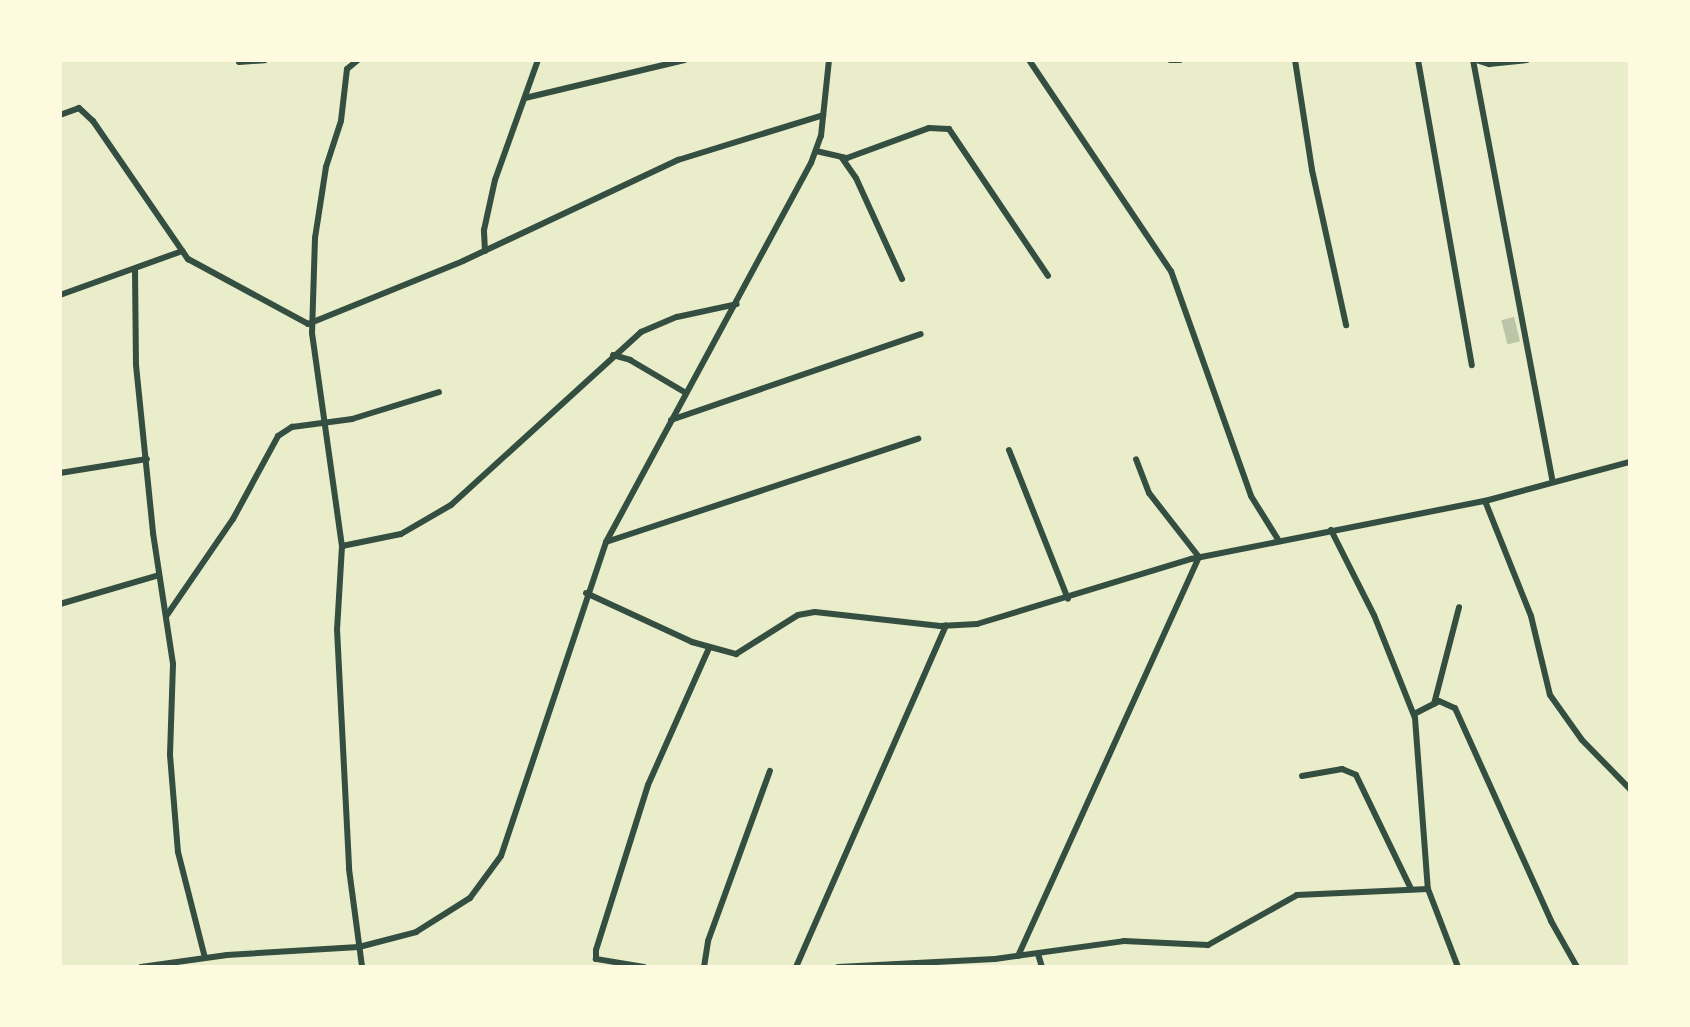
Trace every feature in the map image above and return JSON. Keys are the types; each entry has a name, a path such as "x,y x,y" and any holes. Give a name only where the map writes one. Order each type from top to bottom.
{"street":[{"path":"239,62 265,60"},
{"path":"358,60 347,69 341,121 326,167 315,238 312,323 342,546 337,629 349,869 362,967"},
{"path":"485,251 484,230 495,180 538,60"},
{"path":"525,98 685,60"},
{"path":"141,967 205,958 359,947 416,932 470,898 501,856 586,593 606,542 737,304 816,151 829,60"},
{"path":"1029,60 1171,271 1251,496 1279,541"},
{"path":"1170,60 1180,60"},
{"path":"1295,60 1314,182 1346,325"},
{"path":"1418,60 1472,365"},
{"path":"1527,60 1489,64 1474,60 1552,480"},
{"path":"60,115 79,108 93,121 182,251 209,274 312,323"},
{"path":"312,323 323,314 485,251 678,160 823,115"},
{"path":"816,151 842,158 929,128 949,129 1048,276"},
{"path":"842,158 856,178 902,279"},
{"path":"60,295 182,251"},
{"path":"135,270 136,365 174,687 170,755 178,852 205,958"},
{"path":"342,546 401,534 451,505 613,355 660,323 737,304"},
{"path":"671,420 921,334"},
{"path":"613,355 630,360 686,393"},
{"path":"167,615 233,519 278,436 292,427 327,423 439,392"},
{"path":"606,542 918,439"},
{"path":"1009,450 1068,599"},
{"path":"60,473 147,459"},
{"path":"1136,459 1149,493 1199,557"},
{"path":"586,593 709,648 736,654 798,615 815,612 946,626 1009,618 1199,557 1485,501 1552,480 1630,462"},
{"path":"1485,501 1531,616 1550,695 1582,740 1630,789"},
{"path":"1331,530 1374,615 1414,714 1428,889 1458,967"},
{"path":"1018,956 1199,557"},
{"path":"60,604 159,575"},
{"path":"1434,704 1459,607"},
{"path":"796,967 946,626"},
{"path":"644,967 596,959 596,950 648,785 709,648"},
{"path":"1414,714 1434,704 1449,701 1455,708 1551,921 1577,967"},
{"path":"1302,776 1342,769 1356,775 1411,889"},
{"path":"704,967 708,941 770,771"},
{"path":"838,967 1018,956 1124,941 1208,945 1297,895 1428,889"},
{"path":"1038,954 1042,967"}],"building":[{"path":"1514,317 1520,341 1507,344 1501,320"}]}
